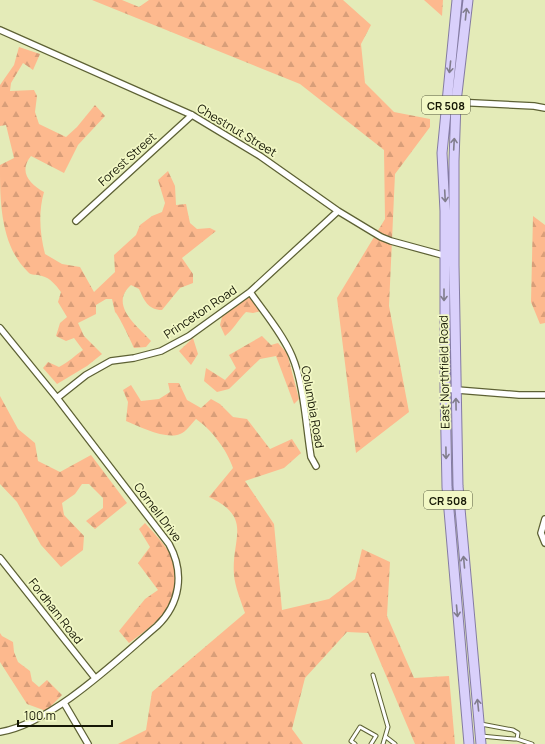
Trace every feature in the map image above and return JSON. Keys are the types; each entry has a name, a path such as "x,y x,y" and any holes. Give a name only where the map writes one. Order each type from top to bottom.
{"main road":[{"name":"East Northfield Road","path":"457,0 442,153 445,211 445,389 447,487 469,744"},
{"name":"East Northfield Road","path":"468,0 456,102 454,161 456,389 458,486 480,740"},
{"path":"453,42 464,42"},
{"path":"447,487 458,486"},
{"path":"454,582 466,580"},
{"path":"464,678 475,677"}],"street":[{"name":"Chestnut Street","path":"0,30 192,115 260,156 338,211 390,241 445,256 455,257"},
{"path":"446,102 534,106 545,108"},
{"name":"Forest Street","path":"76,220 192,115"},
{"name":"Princeton Road","path":"56,398 86,375 111,361 161,352 189,336 250,292 338,211"},
{"name":"Columbia Road","path":"250,292 286,343 293,358 298,376 311,457 316,466"},
{"name":"Cornell Drive","path":"0,328 169,544 178,570 179,583 176,596 164,620 95,678 64,703 21,726 0,732"},
{"path":"445,389 519,395 545,395"},
{"path":"545,519 541,533 545,543"},
{"name":"Fordham Road","path":"0,558 95,678"},
{"path":"64,703 88,744"}],"lane":[{"path":"355,744 351,742 360,727 384,742 386,737 388,727 385,711 373,675"},
{"path":"479,724 514,730 518,733 517,739"},
{"path":"371,744 376,736"},
{"path":"386,737 395,744"},
{"path":"480,740 498,737 517,739 532,744"}],"green space":[{"path":"92,0 122,0 139,7 149,0 343,0 371,25 361,44 365,83 394,112 430,119 430,127 395,174 389,306 409,412 356,453 337,298 385,219 384,150 300,84"},
{"path":"424,0 443,0 442,16"},
{"path":"19,47 40,54 33,70 23,63 11,83 10,91 34,90 37,96 35,112 39,124 66,137 77,127 95,105 105,116 78,145 64,173 31,156 27,162 27,177 34,185 44,192 40,223 45,254 62,264 80,267 94,292 115,272 114,255 136,235 140,225 152,216 162,212 165,203 158,180 168,171 175,186 176,205 186,204 190,223 197,229 210,228 216,231 182,258 193,274 193,283 180,288 162,310 157,310 147,304 139,289 131,285 125,292 123,300 127,314 132,322 151,341 146,347 134,348 122,322 115,312 112,299 106,299 96,305 96,314 78,323 84,336 102,354 87,366 57,384 43,368 48,362 59,367 83,350 74,338 66,341 56,336 60,323 67,317 58,302 61,292 48,278 29,273 19,261 7,236 1,207 0,165 14,158 6,125 0,126 0,85 14,65"},
{"path":"533,216 545,225 545,323 540,324 531,302"},
{"path":"249,297 261,311 253,313 246,312 225,336 220,325 222,317"},
{"path":"262,336 271,345 278,343 287,353 299,399 294,404 276,356 260,359 229,389 217,392 204,381 206,368 225,380 236,368 229,355"},
{"path":"193,338 198,354 191,365 179,351"},
{"path":"168,383 179,383 187,400 201,408 211,399 220,404 233,417 247,419 270,449 292,439 301,453 284,468 245,481 274,524 282,610 329,599 355,579 362,549 390,562 387,616 414,678 449,676 455,744 415,744 368,633 347,632 305,678 292,729 303,744 118,744 146,730 152,692 245,613 234,575 237,540 236,521 223,505 209,497 233,468 223,447 208,429 196,419 180,434 174,435 153,432 126,421 128,402 123,390 131,385 141,401 159,399 170,392"},
{"path":"0,396 18,429 35,443 38,461 60,472 91,455 127,503 95,529 86,521 103,508 103,498 89,484 82,484 75,494 62,503 64,515 84,536 83,550 61,567 41,545 17,502 0,484"},
{"path":"145,523 162,542 171,555 175,572 175,587 168,607 162,615 147,630 129,643 119,631 145,599 158,590 138,563 150,547 139,529"},
{"path":"0,633 2,636 13,642 14,652 18,662 30,671 32,681 39,687 47,680 62,695 46,711 27,704 0,662"}]}
